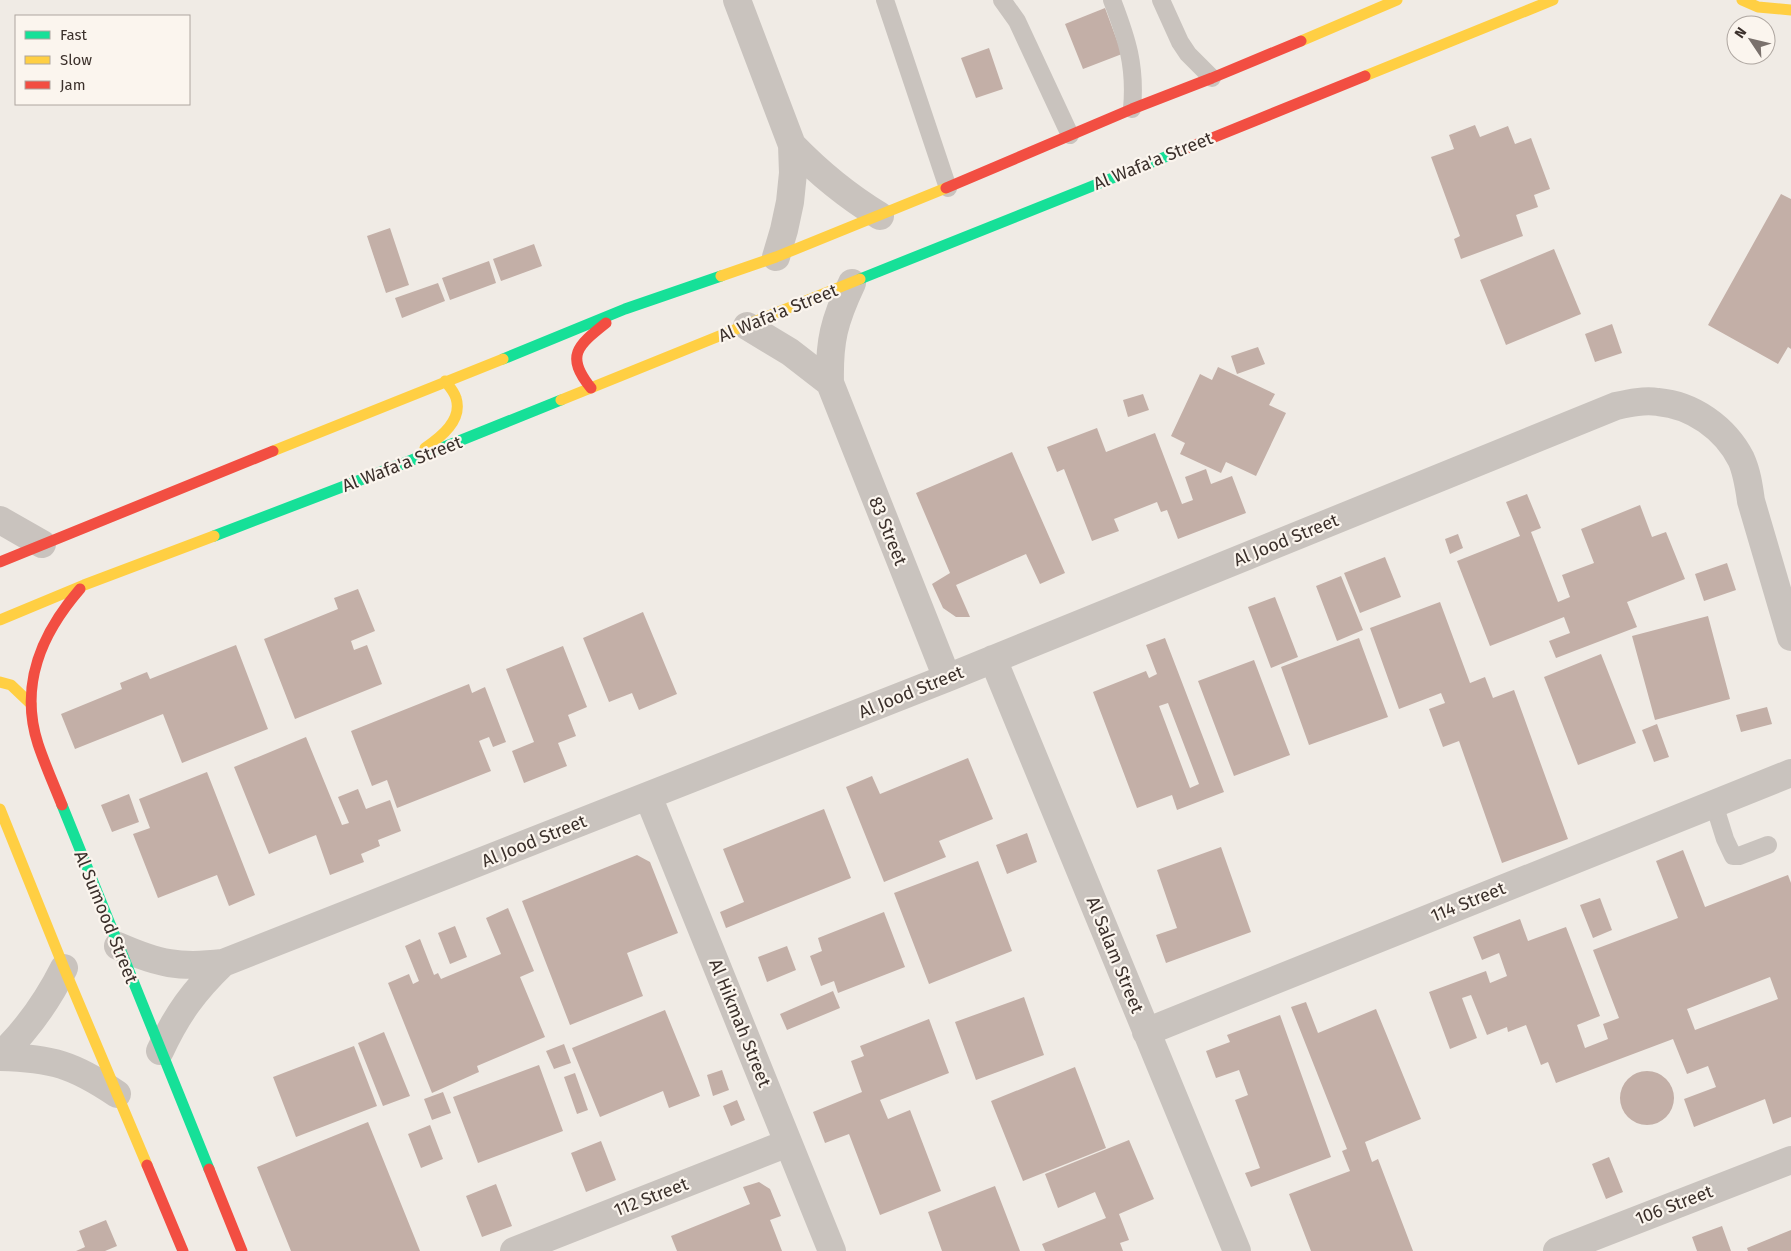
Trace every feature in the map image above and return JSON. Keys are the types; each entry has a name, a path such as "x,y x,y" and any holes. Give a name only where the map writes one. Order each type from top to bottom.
{"street":[{"path":"737,0 792,145 793,173 790,202 776,257"},
{"path":"0,562 625,309 776,257 880,216 1132,108 1212,78 1397,0"},
{"name":"Al Wafa'a Street","path":"0,620 402,464 1553,0"},
{"path":"1742,0 1758,7 1791,10"},
{"path":"792,145 833,184 880,216"},
{"name":"83 Street","path":"852,283 841,307 833,332 830,357 830,383 947,678"},
{"path":"591,388 581,378 576,365 576,352 581,344 625,309"},
{"path":"747,326 790,352 830,383"},
{"path":"402,464 443,434 456,417 458,407 456,397 445,381"},
{"name":"Al Jood Street","path":"118,946 142,957 169,964 196,966 223,963 947,678 1596,415 1618,412 1660,417 1680,425 1710,444 1730,464 1742,481 1751,501 1791,637"},
{"path":"0,520 42,544"},
{"name":"Al Sumood Street","path":"84,586 65,605 50,627 40,652 33,678 30,704 32,723 38,744 118,946 242,1251"},
{"name":"Al Salam Street","path":"994,659 1237,1251"},
{"path":"0,682 11,685 30,704"},
{"name":"114 Street","path":"1146,1032 1791,773"},
{"name":"Al Hikmah Street","path":"648,796 832,1251"},
{"path":"0,808 64,968 183,1251"},
{"name":"Al Jood Street","path":"160,1051 171,1026 186,1003 223,963"},
{"path":"0,1056 20,1038 37,1016 64,968"},
{"path":"0,1056 31,1058 62,1064 91,1076 118,1094"},
{"name":"112 Street","path":"514,1251 788,1143"},
{"name":"106 Street","path":"1558,1251 1791,1160"}],"lane":[{"path":"885,0 948,188"},
{"path":"1112,0 1132,61 1132,108"},
{"path":"1161,0 1184,48 1212,78"},
{"path":"1007,2 1070,135"},
{"path":"1714,804 1725,839 1733,856 1768,845"}],"building":[{"path":"1105,8 1122,54 1083,69 1065,24"},
{"path":"989,48 1003,89 976,98 961,58"},
{"path":"1475,125 1480,137 1508,126 1515,144 1531,138 1550,189 1534,195 1538,207 1516,215 1523,236 1461,259 1454,239 1460,236 1431,157 1454,149 1449,135"},
{"path":"1781,194 1791,199 1791,349 1788,347 1778,364 1708,325"},
{"path":"390,228 409,285 386,293 367,236"},
{"path":"534,244 542,266 501,281 493,259"},
{"path":"1554,249 1581,314 1506,345 1480,280"},
{"path":"489,261 496,283 450,300 442,278"},
{"path":"438,283 445,301 402,318 395,298"},
{"path":"1612,324 1622,353 1595,362 1585,334"},
{"path":"1258,347 1265,364 1237,374 1231,356"},
{"path":"1218,367 1275,394 1269,405 1286,413 1256,476 1226,462 1221,473 1180,454 1185,443 1171,436 1200,374 1212,380"},
{"path":"1143,394 1149,410 1128,417 1123,400"},
{"path":"1097,428 1106,452 1155,433 1182,504 1193,500 1185,477 1206,469 1211,484 1232,476 1246,513 1178,539 1167,510 1161,512 1157,502 1114,519 1119,531 1092,541 1064,469 1057,472 1047,447"},
{"path":"1012,452 1065,573 1040,584 1026,554 956,585 970,617 956,617 943,608 932,584 950,573 916,493"},
{"path":"1527,494 1541,528 1531,532 1558,602 1570,597 1562,575 1594,563 1581,529 1640,505 1652,537 1666,532 1685,579 1627,602 1637,627 1556,658 1549,641 1570,633 1564,617 1490,646 1457,561 1520,536 1506,502"},
{"path":"1458,534 1463,548 1450,554 1445,539"},
{"path":"1385,557 1401,597 1360,613 1344,573"},
{"path":"1727,563 1736,590 1704,601 1695,574"},
{"path":"1341,576 1363,630 1337,641 1316,586"},
{"path":"358,589 375,631 351,641 354,650 367,645 382,684 295,719 264,639 338,609 334,598"},
{"path":"1275,597 1298,657 1271,668 1248,607"},
{"path":"1440,602 1470,683 1485,677 1493,698 1514,690 1568,839 1502,863 1459,741 1443,747 1429,709 1445,703 1441,693 1399,709 1370,628"},
{"path":"643,612 677,694 639,710 632,693 609,702 583,638"},
{"path":"1708,616 1730,699 1655,720 1632,636"},
{"path":"1165,638 1224,792 1177,810 1172,795 1137,808 1093,692 1146,671 1149,678 1157,674 1146,645","holes":["1168,703 1199,784 1190,788 1159,706"]},
{"path":"1359,638 1388,717 1309,745 1281,667"},
{"path":"236,645 268,729 182,763 163,714 75,749 61,714 122,689 120,683 147,672 150,679"},
{"path":"563,646 587,707 568,715 576,736 558,743 567,766 524,783 512,751 534,742 506,669"},
{"path":"1601,654 1636,743 1578,765 1544,677"},
{"path":"1254,660 1290,755 1234,776 1198,681"},
{"path":"469,684 472,693 485,687 506,742 493,747 489,737 479,741 491,771 397,808 387,780 372,786 351,731"},
{"path":"1767,707 1772,724 1741,732 1736,715"},
{"path":"1657,724 1669,757 1654,762 1642,730"},
{"path":"306,737 342,825 349,823 338,797 358,789 366,809 390,800 401,831 378,840 380,846 361,854 364,862 330,875 316,835 269,854 234,767"},
{"path":"968,758 993,819 939,841 946,857 884,882 846,787 872,776 880,794"},
{"path":"207,772 255,895 229,906 217,875 158,898 133,834 150,828 139,799"},
{"path":"129,794 139,822 112,832 101,805"},
{"path":"824,809 851,878 726,928 720,912 744,902 723,849"},
{"path":"1027,833 1037,862 1007,874 996,845"},
{"path":"1221,847 1251,932 1166,963 1156,935 1177,928 1157,870"},
{"path":"1683,850 1705,907 1788,875 1791,883 1791,1117 1773,1124 1765,1099 1694,1127 1684,1099 1716,1087 1708,1066 1687,1074 1673,1039 1556,1083 1548,1062 1541,1065 1526,1025 1508,1032 1507,1027 1487,1035 1471,995 1462,998 1477,1038 1450,1049 1429,992 1486,971 1490,983 1507,976 1499,953 1482,960 1473,937 1520,919 1528,941 1566,927 1600,1016 1577,1025 1585,1048 1608,1039 1603,1024 1619,1018 1593,950 1678,918 1656,861","holes":["1770,977 1778,999 1695,1030 1687,1009"]},
{"path":"637,855 650,862 678,933 627,953 643,996 570,1025 522,901"},
{"path":"978,861 1012,951 929,984 894,893"},
{"path":"1600,898 1612,930 1593,938 1580,905"},
{"path":"508,908 534,971 520,977 545,1037 477,1066 479,1072 432,1093 388,983 409,974 413,984 419,981 405,946 420,939 434,975 438,973 441,979 501,954 486,918"},
{"path":"884,912 905,967 838,993 834,981 821,986 810,956 822,951 818,938"},
{"path":"455,926 467,957 450,964 438,933"},
{"path":"787,946 796,970 767,982 758,957"},
{"path":"833,991 840,1008 787,1030 780,1014"},
{"path":"1024,997 1044,1055 976,1080 955,1022"},
{"path":"1306,1002 1318,1033 1376,1009 1421,1119 1365,1142 1372,1162 1378,1159 1413,1251 1311,1251 1289,1194 1350,1171 1342,1151 1347,1149 1291,1007"},
{"path":"665,1010 700,1096 669,1108 663,1091 600,1117 572,1048"},
{"path":"1280,1015 1331,1157 1251,1187 1245,1173 1260,1168 1235,1100 1248,1095 1239,1070 1216,1078 1206,1051 1230,1042 1227,1035"},
{"path":"929,1019 949,1073 880,1100 888,1119 910,1110 941,1191 880,1215 849,1134 825,1143 813,1112 862,1092 851,1061 864,1056 860,1046"},
{"path":"384,1032 410,1096 383,1106 358,1043"},
{"path":"564,1044 571,1063 554,1069 546,1051"},
{"path":"354,1046 377,1106 296,1137 273,1077"},
{"path":"539,1065 563,1131 478,1163 453,1097"},
{"path":"1075,1067 1106,1148 1023,1181 991,1101"},
{"path":"722,1070 729,1090 713,1096 707,1075"},
{"path":"1642,1071 1652,1071 1662,1075 1670,1083 1674,1098 1670,1113 1662,1121 1652,1125 1642,1125 1632,1121 1624,1113 1620,1103 1620,1093 1624,1083 1632,1075"},
{"path":"575,1073 588,1110 577,1114 564,1077"},
{"path":"443,1092 451,1113 432,1120 424,1099"},
{"path":"737,1100 745,1120 731,1126 723,1106"},
{"path":"368,1122 420,1251 291,1251 257,1167"},
{"path":"430,1125 443,1159 421,1168 408,1134"},
{"path":"1129,1140 1154,1199 1119,1214 1129,1240 1120,1243 1123,1251 1045,1251 1042,1244 1106,1218 1095,1192 1058,1208 1045,1174"},
{"path":"601,1141 616,1180 586,1192 571,1153"},
{"path":"1609,1157 1623,1192 1606,1199 1592,1164"},
{"path":"759,1182 770,1189 781,1216 770,1220 782,1251 677,1251 671,1236 750,1204 743,1187"},
{"path":"496,1184 512,1226 482,1237 466,1196"},
{"path":"995,1186 1020,1251 942,1251 928,1212"},
{"path":"106,1220 117,1246 105,1251 76,1251 85,1247 79,1231"},
{"path":"1722,1226 1731,1251 1697,1251 1692,1237"},
{"path":"1791,1230 1791,1251 1748,1251 1747,1248"}],"traffic: fast":[{"path":"860,279 1185,149"},
{"path":"503,359 625,309 721,276"},
{"path":"214,536 402,464 561,400"},
{"path":"62,805 209,1169"}],"traffic: slow":[{"path":"1301,41 1397,0"},
{"path":"1365,76 1553,0"},
{"path":"1742,0 1758,7 1791,10"},
{"path":"721,276 776,257 946,188"},
{"path":"561,400 860,279"},
{"path":"273,451 503,359"},
{"path":"425,448 444,433 456,414 455,395 445,381"},
{"path":"0,620 84,585 214,536"},
{"path":"0,682 11,685 31,704"},
{"path":"0,809 64,968 147,1165"}],"traffic: jam":[{"path":"946,188 1132,109 1301,41"},
{"path":"1185,149 1365,76"},
{"path":"591,388 578,368 578,352 588,338 606,323"},
{"path":"0,562 273,451"},
{"path":"62,805 38,744 31,701 37,661 45,642 54,624 80,589"},
{"path":"147,1165 183,1251"},
{"path":"209,1169 242,1251"}]}
